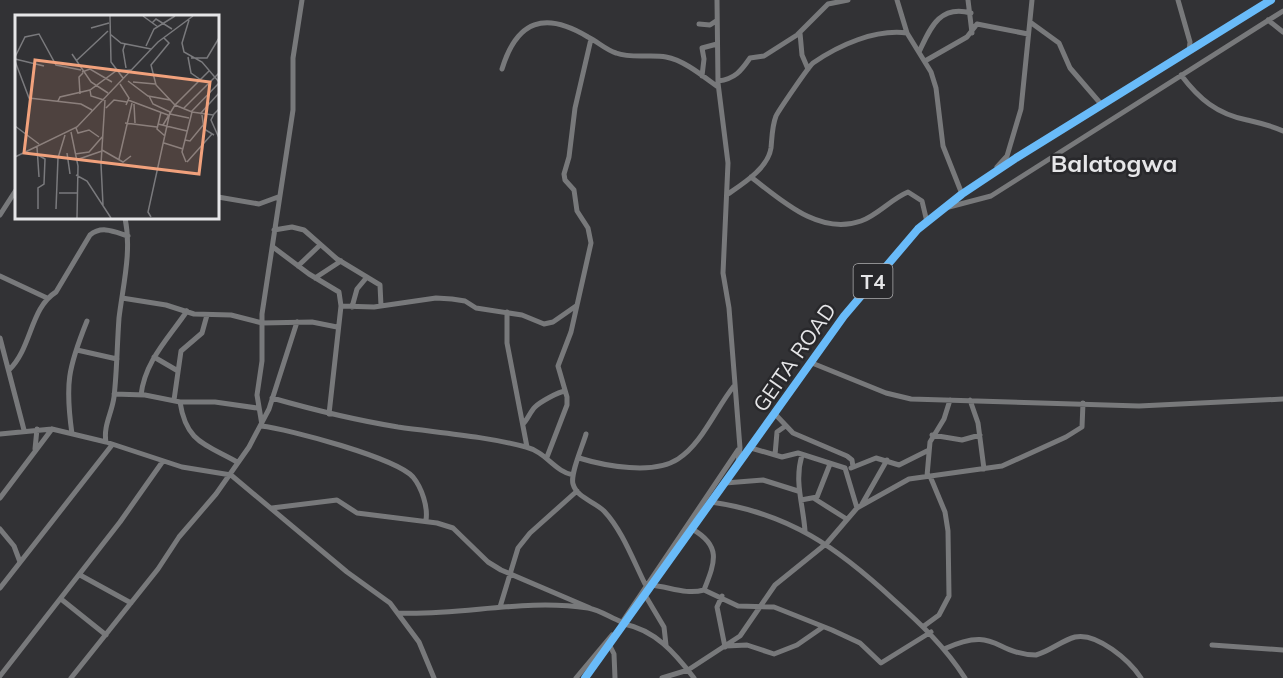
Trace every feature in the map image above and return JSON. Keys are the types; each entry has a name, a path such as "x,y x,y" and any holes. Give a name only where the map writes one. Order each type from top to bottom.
{"highway":[{"name":"GEITA ROAD","path":"585,678 645,595 648,585 738,466 844,316 903,245 942,208 993,173 1271,0"}],"street":[{"path":"261,425 257,408 262,361 262,323 278,197 293,110 294,58 302,0"},
{"path":"717,0 718,84 727,145 728,194 723,273 729,308 740,448 738,466"},
{"path":"718,84 744,70 750,58 764,56 800,33 828,4 848,0"},
{"path":"897,0 907,33 926,61 936,88 943,146 962,194"},
{"path":"968,0 972,33"},
{"path":"993,173 1007,156 1021,109 1032,0"},
{"path":"1178,0 1190,42 1189,52"},
{"path":"942,208 991,196 1283,11"},
{"path":"919,52 937,19 961,12 971,13"},
{"path":"1268,20 1283,32"},
{"path":"699,24 710,25 716,21"},
{"path":"502,69 508,50 521,34 541,22 556,22 614,52 623,55 669,58 718,84"},
{"path":"1030,22 1059,43 1070,68 1083,81 1101,104 1100,106"},
{"path":"926,61 972,33 977,24 1028,34"},
{"path":"800,33 802,55 808,69"},
{"path":"728,194 750,177 769,155 776,116 813,63 876,34 907,33"},
{"path":"548,457 567,405 558,366 571,332 591,243 588,228 577,211 574,190 565,180 564,174 569,157 575,108 591,39"},
{"path":"702,76 704,59 702,48 717,44"},
{"path":"1181,75 1211,107 1246,120 1268,124 1283,131"},
{"path":"750,177 786,204 807,216 833,225 863,220 908,192 922,201 927,222"},
{"path":"0,215 15,192"},
{"path":"219,197 259,204 278,197"},
{"path":"106,442 105,428 114,394 128,236 125,219"},
{"path":"274,230 299,228 341,261 380,285 381,306"},
{"path":"9,370 22,355 47,297 56,292 64,276 96,230 105,229 128,236"},
{"path":"298,266 320,245"},
{"path":"273,247 315,278 339,292 341,306 329,414"},
{"path":"315,278 341,261"},
{"path":"0,276 47,297"},
{"path":"352,307 357,290 367,277"},
{"path":"122,298 207,315 231,315 262,323 297,322 337,327"},
{"path":"341,306 381,306 436,298 465,301 476,308 507,312 548,324 576,306"},
{"path":"141,395 145,372 187,311"},
{"path":"507,312 507,344 527,447"},
{"path":"207,315 202,333 181,351 177,401 192,436 237,462"},
{"path":"72,434 67,388 87,321"},
{"path":"71,678 131,603 179,537 231,475 261,425 297,322"},
{"path":"0,338 24,430"},
{"path":"77,350 117,359"},
{"path":"154,357 178,371"},
{"path":"812,363 899,397 1139,406 1283,399"},
{"path":"579,458 617,468 658,466 677,460 693,443 734,386"},
{"path":"523,424 536,406 557,392 565,392"},
{"path":"114,394 257,408"},
{"path":"272,398 329,414 399,427 467,435 527,447 548,457 564,472 573,475"},
{"path":"924,626 939,615 949,596 948,531 945,512 929,476 929,450 932,435 944,419 950,399"},
{"path":"970,400 976,413 984,469"},
{"path":"662,678 688,670 726,646 747,629 775,585 826,543 845,518 859,507 904,482 929,476 1002,466 1080,430 1084,417 1083,403"},
{"path":"775,414 793,433 842,453 852,460 853,467"},
{"path":"261,425 285,430 394,464 414,478 426,506 426,520"},
{"path":"775,455 777,432 784,426"},
{"path":"35,451 37,429"},
{"path":"0,498 52,429"},
{"path":"0,434 52,429 106,442 206,473 231,475 285,521 382,596 398,613 419,642 434,678"},
{"path":"586,434 573,475 573,484 583,498 602,509 610,519 648,585"},
{"path":"932,435 962,440 980,435"},
{"path":"0,588 112,445"},
{"path":"576,678 623,623 740,448"},
{"path":"751,448 775,455 802,455 845,469 872,458 887,460 895,466 929,450"},
{"path":"802,455 797,476 805,531"},
{"path":"859,507 887,460"},
{"path":"0,676 80,575 163,461"},
{"path":"815,499 830,464"},
{"path":"845,469 859,507"},
{"path":"725,483 763,480 798,491"},
{"path":"500,607 512,575 518,548 530,533 577,490"},
{"path":"801,500 815,499 845,518"},
{"path":"272,508 337,500 357,513 385,518 426,520 453,528 488,562 512,575 623,623 638,627 666,645 694,678"},
{"path":"711,502 748,509 805,531 826,543 862,570 931,632 965,678"},
{"path":"0,529 14,546 20,562"},
{"path":"692,529 706,538 714,553 714,563 704,590"},
{"path":"80,575 131,603"},
{"path":"648,585 668,586 686,593 704,590 722,596 738,606 762,605 823,627 860,644 881,663 931,632"},
{"path":"645,595 664,627 666,645"},
{"path":"722,596 717,607 726,646"},
{"path":"61,599 106,634"},
{"path":"398,613 436,615 500,607 590,608"},
{"path":"726,646 747,645 774,654 797,645 823,627"},
{"path":"945,649 965,641 982,639 1036,655 1071,638 1088,637 1127,660 1141,678"},
{"path":"609,644 614,654 615,678"},
{"path":"1212,645 1283,650"}],"district":[{"name":"Balatogwa","path":"1114,163"}]}
